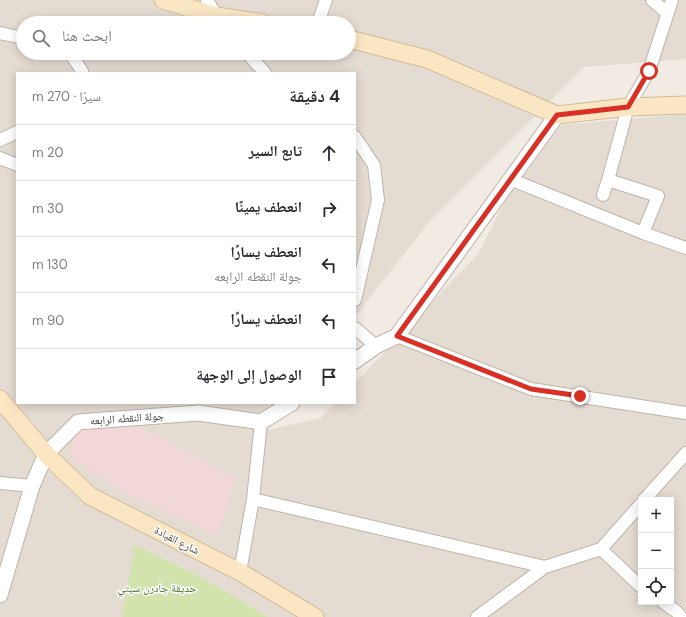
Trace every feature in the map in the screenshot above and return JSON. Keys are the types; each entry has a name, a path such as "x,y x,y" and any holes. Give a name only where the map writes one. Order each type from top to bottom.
{"main road":[{"path":"163,0 208,16"},
{"path":"356,41 427,59 557,115 628,107 686,105"},
{"name":"شارع القيادة","path":"0,399 46,454 90,496 240,572 315,617"}],"street":[{"path":"207,0 217,16"},
{"path":"320,16 326,0"},
{"path":"652,0 667,12"},
{"path":"603,195 628,107 649,71 672,0"},
{"path":"0,33 16,36"},
{"path":"75,60 83,72"},
{"path":"253,60 264,72"},
{"path":"356,360 376,346 397,336 557,115"},
{"path":"0,140 16,132"},
{"path":"356,138 374,165 378,200 356,296"},
{"path":"0,158 16,165"},
{"path":"510,179 643,234 686,248"},
{"path":"608,180 658,196 643,234"},
{"path":"356,329 376,346"},
{"path":"397,336 531,389 686,412"},
{"path":"240,572 253,499 261,422 290,404"},
{"name":"جولة النقطه الرابعه","path":"0,595 32,486 46,454 78,422 198,413 261,422"},
{"path":"647,497 686,453"},
{"path":"0,483 32,486"},
{"path":"253,499 545,567"},
{"path":"477,617 545,567 601,549 638,507"},
{"path":"601,549 638,584"},
{"path":"666,605 677,612 681,617"}],"shaded area":[{"path":"0,0 686,0 686,59 584,67 429,222 356,316 356,72 16,72 16,404 287,404 268,430 321,418 334,404 356,404 356,382 478,254 505,201 561,125 686,114 686,617 0,617"},
{"path":"110,412 236,478 218,535 126,494 68,455 76,432"}],"green space":[{"name":"حديقة جادرن سيتي","path":"135,545 201,577 268,617 122,617"}],"route":[{"path":"580,396 531,389 397,336 557,115 628,107 649,71"}]}
